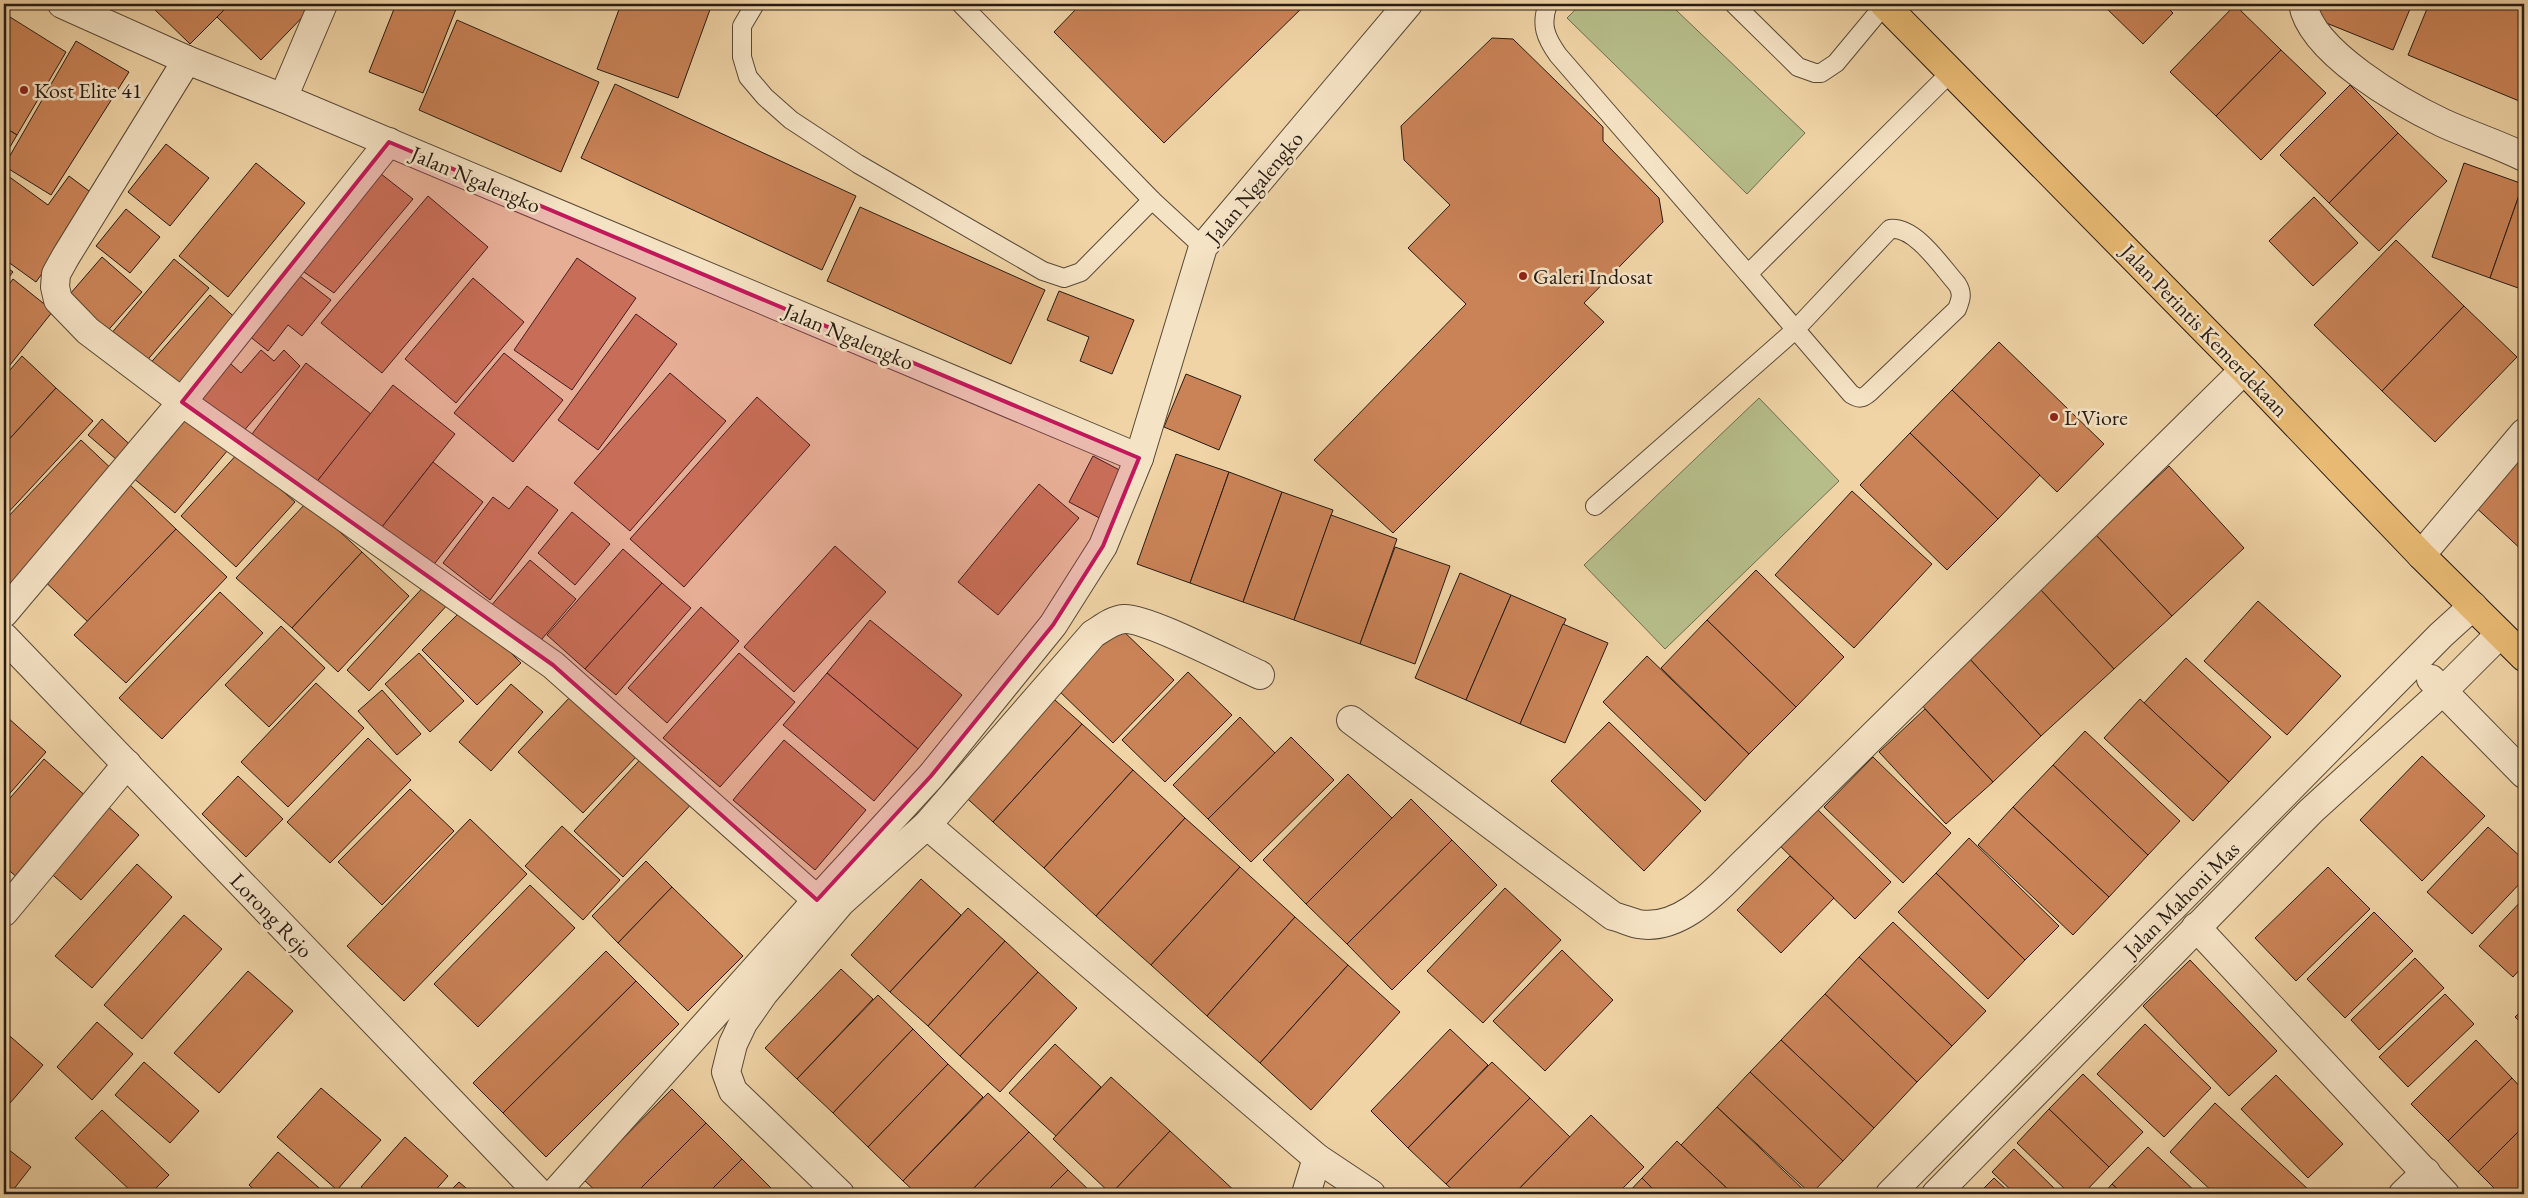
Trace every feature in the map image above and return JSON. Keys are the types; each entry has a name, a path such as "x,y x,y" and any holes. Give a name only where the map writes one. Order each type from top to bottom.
{"main road":[{"name":"Jalan Perintis Kemerdekaan","path":"1885,4 1952,70 2244,370 2421,555 2524,657"}],"street":[{"name":"Jalan Ngalengko","path":"62,4 187,60 389,142 1139,458 1203,247 1408,4"},
{"path":"283,98 323,4"},
{"path":"2304,4 2305,13 2309,20 2340,60 2398,98 2442,122 2524,157"},
{"path":"187,60 56,274 55,287 58,300 88,331 182,402 553,665 817,900"},
{"path":"4,613 182,402 389,142"},
{"path":"1351,720 1612,916 1640,924 1665,922 1695,908 1750,858 2244,370"},
{"path":"2421,555 2524,433"},
{"path":"554,1194 817,900 931,776 1053,625 1103,546 1139,458"},
{"name":"Jalan Mahoni Mas","path":"1890,1194 2441,634 2473,606"},
{"path":"840,1194 744,1102 729,1084 726,1072 733,1044 743,1022 764,993 841,902 927,825 1093,634 1110,623 1126,619 1148,624 1260,675"},
{"name":"Jalan Mahoni Mas","path":"1936,1194 2311,810 2443,691 2500,634"},
{"name":"Lorong Rejo","path":"4,637 540,1194"},
{"path":"2415,662 2524,774"},
{"path":"4,912 127,764"},
{"path":"927,825 1318,1158 1371,1194"},
{"path":"2196,926 2445,1194"},
{"path":"1306,1194 1318,1158"},
{"path":"2403,1194 2426,1172"}],"lane":[{"path":"756,4 742,26 742,57 748,77 765,97 791,120 858,164 1043,271 1064,278 1081,272 1152,200"},
{"path":"961,4 1152,200 1203,247"},
{"path":"1548,4 1543,26 1546,39 1558,55 1748,274 1795,330 1851,394 1858,398 1864,398 1957,309 1961,300 1961,291 1913,235 1897,228 1890,229 1795,330 1595,506"},
{"path":"1734,4 1798,67 1815,74 1821,73 1836,62 1885,4"},
{"path":"1748,274 1952,70"}],"highlighted area":[{"path":"389,142 1139,458 1103,546 1053,625 931,776 817,900 553,665 182,402"}],"green space":[{"path":"1581,4 1681,4 1676,10 1805,133 1747,194 1567,18"},
{"path":"1759,398 1839,481 1665,649 1584,565"}],"building":[{"path":"149,4 230,4 190,44"},
{"path":"230,4 315,4 261,60 217,17"},
{"path":"396,4 458,4 423,93 369,72"},
{"path":"621,4 712,4 678,98 597,69"},
{"path":"1075,4 1306,4 1164,143 1054,32 1078,7"},
{"path":"2102,4 2164,4 2173,13 2143,44"},
{"path":"2320,4 2412,4 2393,50 2314,18"},
{"path":"2429,4 2517,4 2524,7 2524,103 2408,55"},
{"path":"2235,5 2281,50 2216,116 2170,72"},
{"name":"Kost Elite 41","path":"10,17 66,52 17,135 4,127 4,27"},
{"path":"457,20 599,82 561,172 419,110"},
{"name":"Galeri Indosat","path":"1492,38 1513,39 1603,127 1603,141 1659,198 1663,222 1584,303 1604,322 1393,533 1314,460 1466,304 1408,248 1450,205 1404,160 1401,126"},
{"path":"76,41 129,72 51,195 4,166"},
{"path":"2281,50 2326,93 2261,160 2216,116"},
{"path":"615,84 856,196 822,270 581,158"},
{"path":"2350,85 2398,133 2329,203 2280,155"},
{"path":"4,127 17,135 4,157"},
{"path":"2398,133 2447,181 2379,251 2329,203"},
{"path":"166,144 209,178 170,226 128,192"},
{"path":"256,163 305,203 228,297 179,256"},
{"path":"2464,163 2523,184 2490,278 2432,257"},
{"path":"376,170 413,199 334,293 294,265"},
{"path":"4,173 48,205 69,176 97,197 36,282 4,259"},
{"path":"2524,184 2524,290 2490,278"},
{"path":"428,196 488,247 382,373 321,323"},
{"path":"2314,197 2358,243 2313,286 2269,241"},
{"path":"860,207 1045,290 1011,364 827,281"},
{"path":"126,209 160,237 130,273 96,246"},
{"path":"2396,240 2464,306 2382,391 2314,325"},
{"path":"102,257 142,292 103,336 64,301"},
{"path":"577,258 636,298 572,390 514,350"},
{"path":"174,259 209,288 144,364 110,335"},
{"path":"4,265 13,272 4,283"},
{"path":"292,270 331,300 302,336 288,325 268,351 243,331"},
{"path":"473,278 524,322 456,403 405,359"},
{"path":"13,279 53,311 6,370 4,369 4,291"},
{"path":"1059,291 1134,320 1112,374 1080,361 1089,337 1047,320"},
{"path":"210,295 240,322 177,393 147,367"},
{"path":"2464,306 2517,357 2435,442 2382,391"},
{"path":"636,314 677,344 598,450 558,420"},
{"path":"1999,342 2104,444 2057,492 1952,390"},
{"path":"261,350 274,361 284,350 300,366 241,434 194,393 223,357 241,373"},
{"path":"504,353 563,400 513,462 454,413"},
{"path":"22,356 56,388 4,445 4,377"},
{"path":"306,363 371,414 315,484 252,434"},
{"path":"670,373 726,421 630,531 574,483"},
{"path":"1186,374 1241,396 1219,450 1164,427"},
{"path":"393,385 455,434 378,532 315,484"},
{"path":"56,388 93,421 4,517 4,445"},
{"path":"1952,390 2040,475 1998,519 1910,433"},
{"path":"757,397 810,445 684,587 630,539"},
{"path":"189,408 233,444 175,513 132,477"},
{"path":"102,419 137,451 124,466 88,435"},
{"path":"1910,433 1998,519 1947,570 1860,485"},
{"path":"81,440 118,475 4,595 4,521"},
{"path":"2524,442 2524,552 2470,502"},
{"path":"239,452 295,502 236,567 181,516"},
{"path":"1176,454 1229,472 1190,583 1137,564"},
{"path":"1093,456 1129,475 1105,521 1069,502"},
{"path":"433,462 483,502 428,572 378,532"},
{"path":"2169,466 2244,548 2172,616 2096,535"},
{"path":"1229,472 1282,492 1243,602 1190,583"},
{"path":"128,483 176,529 88,622 39,576"},
{"path":"1039,484 1079,518 998,615 958,582"},
{"path":"527,486 558,510 490,600 443,563 493,497 509,509"},
{"path":"1852,491 1932,564 1854,648 1775,575"},
{"path":"1282,492 1333,510 1294,620 1243,602"},
{"path":"307,502 362,552 292,628 236,578"},
{"path":"572,512 610,544 575,585 538,553"},
{"path":"1331,515 1397,539 1360,644 1294,620"},
{"path":"176,529 227,577 126,683 74,635"},
{"path":"2096,535 2172,616 2114,669 2039,588"},
{"path":"835,546 886,592 794,692 744,647"},
{"path":"1395,547 1450,566 1415,664 1360,644"},
{"path":"623,549 662,583 585,669 547,635"},
{"path":"362,552 409,596 338,672 292,628"},
{"path":"530,560 576,599 536,646 490,607"},
{"path":"1756,570 1844,657 1796,707 1707,620"},
{"path":"1460,573 1511,595 1466,700 1415,678"},
{"path":"427,583 449,603 369,691 347,670"},
{"path":"662,583 691,608 616,695 585,669"},
{"path":"2039,588 2114,669 2041,736 1966,655"},
{"path":"220,592 263,633 162,739 119,698"},
{"path":"1511,595 1566,619 1520,724 1466,700"},
{"path":"2258,601 2341,676 2287,735 2204,661"},
{"path":"465,607 521,663 477,705 422,650"},
{"path":"701,607 739,641 667,723 628,688"},
{"path":"870,620 962,695 918,749 827,673"},
{"path":"1707,620 1796,707 1749,754 1661,668"},
{"path":"1563,624 1608,643 1565,743 1520,724"},
{"path":"281,626 325,668 269,727 225,685"},
{"path":"1118,626 1174,680 1113,743 1057,689"},
{"path":"419,653 464,701 430,732 385,684"},
{"path":"739,653 795,702 720,787 663,738"},
{"path":"1966,655 2041,736 1993,782 1917,700"},
{"path":"1647,656 1749,754 1705,801 1603,702"},
{"path":"2186,658 2271,737 2229,782 2144,703"},
{"path":"1188,672 1232,715 1165,782 1122,740"},
{"path":"827,673 918,749 874,801 783,725"},
{"path":"316,683 364,728 288,807 241,762"},
{"path":"511,684 543,712 491,771 459,742"},
{"path":"382,690 421,734 397,755 358,711"},
{"path":"1047,693 1082,724 993,822 959,791"},
{"path":"572,695 637,756 583,813 518,752"},
{"path":"2140,699 2229,782 2193,821 2104,738"},
{"path":"1925,709 1993,782 1946,824 1879,752"},
{"path":"7,717 46,752 4,800 4,721"},
{"path":"1240,717 1275,753 1208,819 1173,785"},
{"path":"1609,722 1701,811 1644,871 1551,781"},
{"path":"1082,724 1133,770 1044,868 993,822"},
{"path":"2085,731 2180,821 2148,855 2053,765"},
{"path":"1291,737 1334,780 1251,862 1208,819"},
{"path":"368,738 411,780 330,863 287,822"},
{"path":"784,740 866,810 815,870 733,800"},
{"path":"648,751 698,797 623,877 574,831"},
{"path":"2422,756 2485,816 2422,881 2360,820"},
{"path":"1873,757 1951,833 1903,883 1824,807"},
{"path":"44,759 89,799 19,879 4,866 4,805"},
{"path":"2053,765 2148,855 2109,897 2013,807"},
{"path":"1133,770 1185,818 1096,916 1044,868"},
{"path":"1348,774 1392,818 1306,904 1263,860"},
{"path":"238,776 283,819 246,857 202,814"},
{"path":"410,789 454,831 382,905 338,862"},
{"path":"1411,799 1452,840 1347,944 1306,904"},
{"path":"104,803 139,835 81,900 46,869"},
{"path":"1811,803 1891,882 1855,919 1775,841"},
{"path":"2013,807 2109,897 2073,935 1978,845"},
{"path":"1185,818 1240,867 1151,965 1096,916"},
{"path":"470,819 527,874 404,1001 347,946"},
{"path":"562,826 620,880 583,920 525,866"},
{"path":"2488,827 2524,860 2524,879 2472,934 2427,892"},
{"path":"1969,838 2059,926 2025,960 1936,873"},
{"path":"1452,840 1497,885 1392,990 1347,944"},
{"path":"1790,856 1834,898 1781,953 1737,910"},
{"path":"646,861 672,887 618,943 592,916"},
{"path":"137,864 172,897 92,988 55,956"},
{"path":"1240,867 1295,917 1207,1016 1151,965"},
{"path":"2328,867 2370,909 2296,981 2255,938"},
{"path":"1936,873 2025,960 1988,999 1898,912"},
{"path":"921,879 961,915 890,992 851,955"},
{"path":"530,885 575,928 478,1027 434,984"},
{"path":"672,887 743,956 688,1011 618,943"},
{"path":"1505,888 1561,940 1483,1023 1427,971"},
{"path":"2524,898 2524,965 2513,977 2479,946"},
{"path":"968,908 1005,941 928,1026 890,992"},
{"path":"2374,912 2413,951 2345,1018 2307,979"},
{"path":"184,915 222,949 142,1039 104,1005"},
{"path":"1295,917 1348,965 1260,1063 1207,1016"},
{"path":"1893,922 1986,1011 1952,1046 1859,957"},
{"path":"1005,941 1038,972 960,1056 928,1026"},
{"path":"1562,950 1613,1000 1545,1071 1493,1021"},
{"path":"606,951 636,981 503,1113 473,1083"},
{"path":"1859,957 1952,1046 1917,1082 1825,994"},
{"path":"2415,958 2444,988 2379,1050 2351,1020"},
{"path":"2190,960 2277,1051 2229,1096 2143,1006"},
{"path":"1348,965 1400,1012 1311,1110 1260,1063"},
{"path":"841,969 873,999 797,1079 765,1048"},
{"path":"248,971 293,1011 219,1093 174,1053"},
{"path":"1038,972 1077,1008 1000,1092 960,1056"},
{"path":"636,981 679,1024 546,1157 503,1113"},
{"path":"1825,994 1917,1082 1874,1128 1781,1040"},
{"path":"2445,994 2474,1024 2408,1087 2379,1057"},
{"path":"878,995 913,1029 833,1113 797,1079"},
{"path":"2524,1008 2524,1026 2515,1017"},
{"path":"97,1022 133,1054 92,1100 57,1067"},
{"path":"2145,1024 2211,1088 2164,1137 2097,1074"},
{"path":"913,1029 948,1064 868,1147 833,1113"},
{"path":"1450,1029 1488,1065 1408,1148 1371,1111"},
{"path":"4,1031 43,1065 4,1110"},
{"path":"1781,1040 1874,1128 1843,1161 1750,1072"},
{"path":"2476,1040 2512,1078 2448,1141 2411,1104"},
{"path":"1055,1044 1101,1087 1056,1136 1009,1093"},
{"path":"144,1062 199,1111 170,1143 115,1095"},
{"path":"1492,1062 1530,1098 1446,1184 1408,1148"},
{"path":"948,1064 983,1097 903,1181 868,1147"},
{"path":"1750,1072 1843,1161 1811,1194 1717,1107"},
{"path":"2083,1074 2143,1132 2109,1167 2049,1109"},
{"path":"2276,1075 2343,1144 2308,1178 2241,1109"},
{"path":"1111,1077 1170,1131 1111,1194 1053,1139"},
{"path":"2512,1078 2524,1091 2524,1126 2478,1172 2448,1141"},
{"path":"321,1088 381,1140 337,1190 277,1137"},
{"path":"672,1089 706,1123 635,1194 599,1194 583,1179"},
{"path":"988,1093 1029,1132 968,1194 917,1194 903,1181"},
{"path":"1530,1098 1570,1137 1514,1194 1457,1194 1446,1184"},
{"path":"2215,1103 2310,1191 2308,1194 2215,1194 2170,1152"},
{"path":"1717,1107 1808,1194 1733,1194 1681,1145"},
{"path":"2049,1109 2109,1167 2083,1194 2070,1194 2017,1143"},
{"path":"102,1110 169,1175 150,1194 134,1194 75,1138"},
{"path":"1591,1115 1644,1167 1617,1194 1514,1194"},
{"path":"706,1123 742,1159 707,1194 635,1194"},
{"path":"2524,1126 2524,1194 2500,1194 2478,1172"},
{"path":"1170,1131 1238,1194 1111,1194"},
{"path":"1029,1132 1068,1170 1044,1194 968,1194"},
{"path":"405,1137 448,1176 432,1194 369,1194 361,1187"},
{"path":"1677,1141 1733,1194 1658,1194 1642,1178"},
{"path":"4,1146 31,1167 10,1194 4,1194"},
{"path":"2148,1147 2198,1194 2123,1194 2112,1184"},
{"path":"2014,1149 2060,1194 2015,1194 1992,1172"},
{"path":"278,1152 326,1194 259,1194 249,1185"},
{"path":"742,1159 775,1192 773,1194 707,1194"},
{"path":"1068,1170 1093,1194 1044,1194"},
{"path":"1642,1178 1658,1194 1627,1194"},
{"path":"1994,1178 2011,1194 1978,1194"},
{"path":"459,1182 473,1194 447,1194"},
{"path":"2112,1184 2123,1194 2103,1194"}],"place":[{"name":"Kost Elite 41","path":"24,90"},
{"name":"Galeri Indosat","path":"1523,276"},
{"name":"L'Viore","path":"2054,417"}]}
